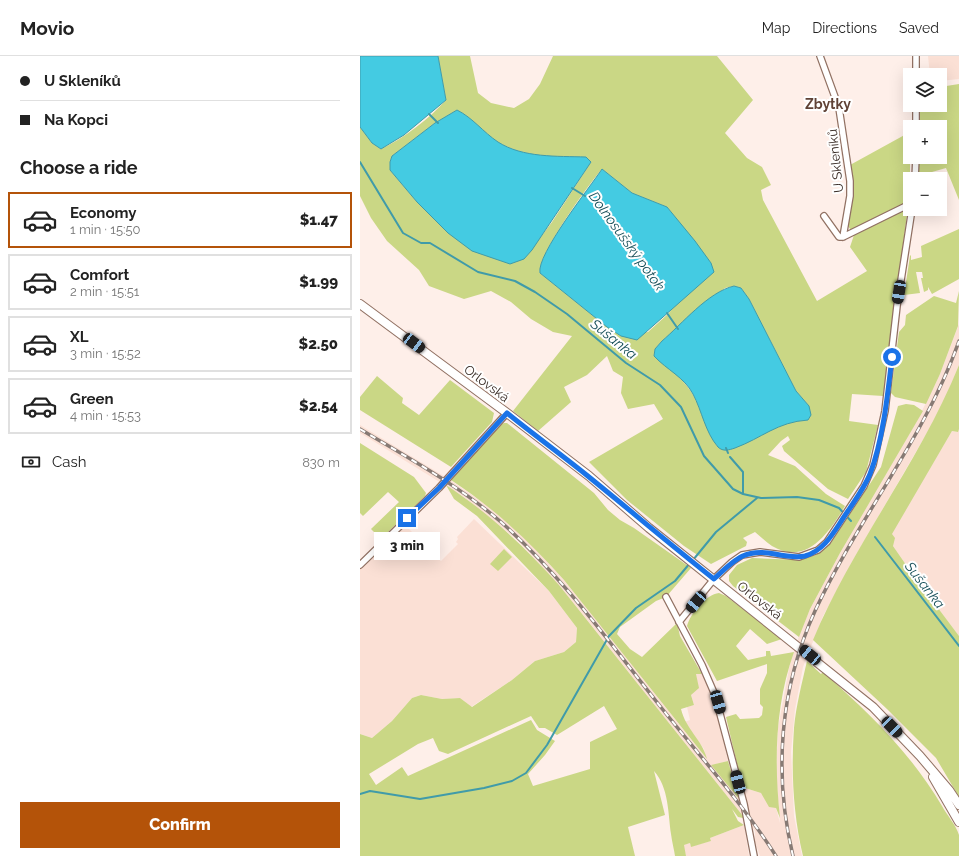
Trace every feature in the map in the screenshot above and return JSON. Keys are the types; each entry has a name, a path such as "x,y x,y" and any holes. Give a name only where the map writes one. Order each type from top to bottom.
{"main road":[{"name":"Orlovská","path":"360,304 589,476 686,557 822,664 873,707 920,756"},
{"path":"920,756 949,790 959,805"},
{"path":"920,756 959,822"}],"street":[{"name":"U Skleníků","path":"820,56 839,108 850,181 850,196 843,236"},
{"path":"916,56 916,68"},
{"path":"824,216 839,237 903,207"},
{"path":"679,622 714,579 732,562 746,554 760,552 795,557 812,553 827,542 849,510 870,473 885,411 897,306 911,216"},
{"path":"360,565 439,488 507,413"},
{"path":"666,597 702,665 718,702 744,804 754,856"}],"shaded area":[{"path":"928,56 959,56 959,79 947,80 947,68 929,68"},
{"path":"959,324 959,365 946,397 931,426 853,560 823,616 803,667 795,709 791,752 794,816 802,856 760,856 755,842 755,831 559,585 517,540 464,497 360,433 360,425 447,478 488,506 522,535 564,580 706,758 704,749 684,722 690,720 687,707 694,705 691,695 697,685 696,674 702,674 714,702 728,761 712,765 748,810 742,785 745,788 761,793 776,808 780,823 776,774 778,728 790,663 800,633 810,609 840,553 918,419 940,374"},
{"path":"959,428 959,636 893,546 891,534 952,431 957,432"},
{"path":"474,519 549,591 577,628 576,642 564,652 535,661 512,680 471,707 460,698 442,699 421,695 412,698 392,721 372,738 360,734 360,569 405,525 441,561 458,544 456,542 458,539 457,537"},
{"path":"744,825 749,856 686,856 683,845 690,843 691,846 711,841 710,838"}],"green space":[{"path":"438,56 470,56 478,93 491,103 514,108 529,99 540,84 553,56 717,56 753,100 725,133 747,158 762,167 771,185 761,190 763,200 817,301 867,271 850,247 854,235 903,210 903,216 907,216 883,396 852,394 849,421 878,425 866,472 848,499 828,489 784,451 782,446 790,440 788,436 768,455 795,466 826,494 845,506 825,535 807,549 796,552 785,551 772,546 755,532 743,538 747,542 746,546 711,564 684,546 627,500 589,462 663,419 654,404 628,409 621,393 623,377 613,371 607,356 587,375 564,387 571,402 538,431 513,411 572,336 553,332 531,319 511,302 491,291 464,299 429,286 419,270 387,241 371,218 360,196 360,127 372,143 381,149 416,128 446,100","holes":["457,110 463,113 489,136 501,144 511,148 533,154 591,162 552,222 524,259 448,233 417,202 390,170 392,156 435,123","602,169 632,193 667,207 711,263 668,314 648,332 621,336 607,327 540,273 541,265 546,252 554,237","734,286 741,288 749,299 796,391 809,406 808,420 796,420 772,428 736,447 717,446 692,393 675,373 654,356 655,349 662,341 725,288"]},
{"path":"959,84 959,200 946,168 932,172 918,172 919,164 947,164 947,120 919,120 919,112 947,112 947,86"},
{"path":"903,136 903,164 910,164 910,172 903,172 903,204 857,229 851,230 847,225 850,165"},
{"path":"959,229 959,279 932,294 928,287 928,290 924,292 921,278 923,278 922,272 916,272 920,293 904,295 910,256 911,255 911,260 922,257 921,246"},
{"path":"959,291 958,326 940,374 926,404 895,397 891,393 899,332 905,325 906,315 934,296 956,303"},
{"path":"959,365 958,432 952,431 892,534 895,538 893,546 959,636 959,797 936,758 887,709 813,640 847,570 925,435 943,401"},
{"path":"377,376 403,398 402,403 419,415 450,380 494,413 492,422 451,467 360,410 360,397"},
{"path":"906,404 914,405 923,411 840,553 810,609 799,637 733,586 729,581 729,575 737,565 752,558 800,560 816,555 831,543 881,467 898,406"},
{"path":"507,423 594,493 608,510 620,520 634,528 691,568 666,597 656,601 620,627 617,634 630,649 642,657 677,623 680,636 702,674 696,674 699,688 691,695 694,705 681,709 686,723 702,746 707,759 564,580 511,526 482,502 451,480 499,426"},
{"path":"360,443 414,477 426,493 425,496 381,539 371,529 399,502 388,492 363,516 360,513"},
{"path":"446,485 477,507 506,531 559,585 743,816 743,818 738,817 732,809 738,821 744,825 710,838 711,841 691,847 690,843 684,845 686,856 675,856 665,793 663,785 654,771 665,815 628,827 635,856 360,856 360,734 372,738 392,721 412,698 421,695 442,699 460,698 472,707 512,680 535,661 564,652 576,642 577,628 549,591 477,516 454,499","holes":["604,706 617,729 590,742 590,769 533,786 528,774 555,741 537,730 531,720 408,776 402,767 376,785 369,774 418,744 433,738 439,751 448,754 531,716 539,728 545,728 557,735"]},
{"path":"504,549 512,557 498,571 490,564"},
{"path":"719,593 726,596 782,639 767,644 750,629 736,646 748,660 766,656 766,651 770,651 771,656 794,652 783,692 778,734 777,776 780,818 776,808 769,807 761,793 745,788 742,785 726,717 736,714 740,719 759,718 762,715 763,707 760,704 760,689 767,673 767,664 717,681 687,626 691,616 699,605 714,594"},
{"path":"807,661 821,674 823,672 857,703 888,734 917,768 958,831 959,856 803,856 795,808 793,744 799,694"},
{"path":"728,761 739,799 711,765"}],"water":[{"path":"360,56 438,56 446,100 404,135 381,149 372,143 360,127"},
{"path":"457,110 463,113 498,142 518,151 540,155 586,157 591,162 532,250 524,259 510,264 472,251 448,233 417,202 390,170 392,156 435,123"},
{"path":"602,169 632,193 667,207 711,263 714,272 637,340 621,336 607,327 540,273 541,264 546,252 565,221"},
{"path":"734,286 741,288 749,299 796,391 809,406 811,415 808,420 797,421 778,427 745,444 724,450 718,447 710,435 693,394 689,388 680,378 654,356 655,349 662,341 696,309 724,289"}],"waterway":[{"name":"Dolnosušský potok","path":"429,114 438,123"},
{"name":"Sušanka","path":"360,162 403,233 421,243 430,243 478,272 515,281 535,292 567,314 626,363 660,385 681,407 704,456 733,489 743,494 761,498 797,497 819,500 839,508 851,521"},
{"name":"Dolnosušský potok","path":"572,188 585,196"},
{"name":"Dolnosušský potok","path":"667,313 678,329"},
{"name":"Dolnosušský potok","path":"726,448 728,453"},
{"name":"Dolnosušský potok","path":"730,457 743,472 743,494"},
{"path":"693,560 716,532 757,498"},
{"name":"Sušanka","path":"875,537 959,646"},
{"path":"360,794 370,791 420,799 484,788 512,781 526,773 547,745 609,636 636,608 675,581 690,563"}],"railway":[{"path":"793,856 783,794 783,731 787,700 803,640 815,611 832,577 910,445 928,411 945,377 959,341"},
{"path":"360,429 432,472 468,496 501,522 523,542 563,585 601,631 733,796 776,856"}],"district":[{"name":"Zbytky","path":"828,104"}],"route":[{"path":"407,518 439,488 507,413 589,476 650,528 714,579 739,557 753,552 791,557 805,556 818,550 827,542 864,486 870,473 885,411 892,357"}]}
